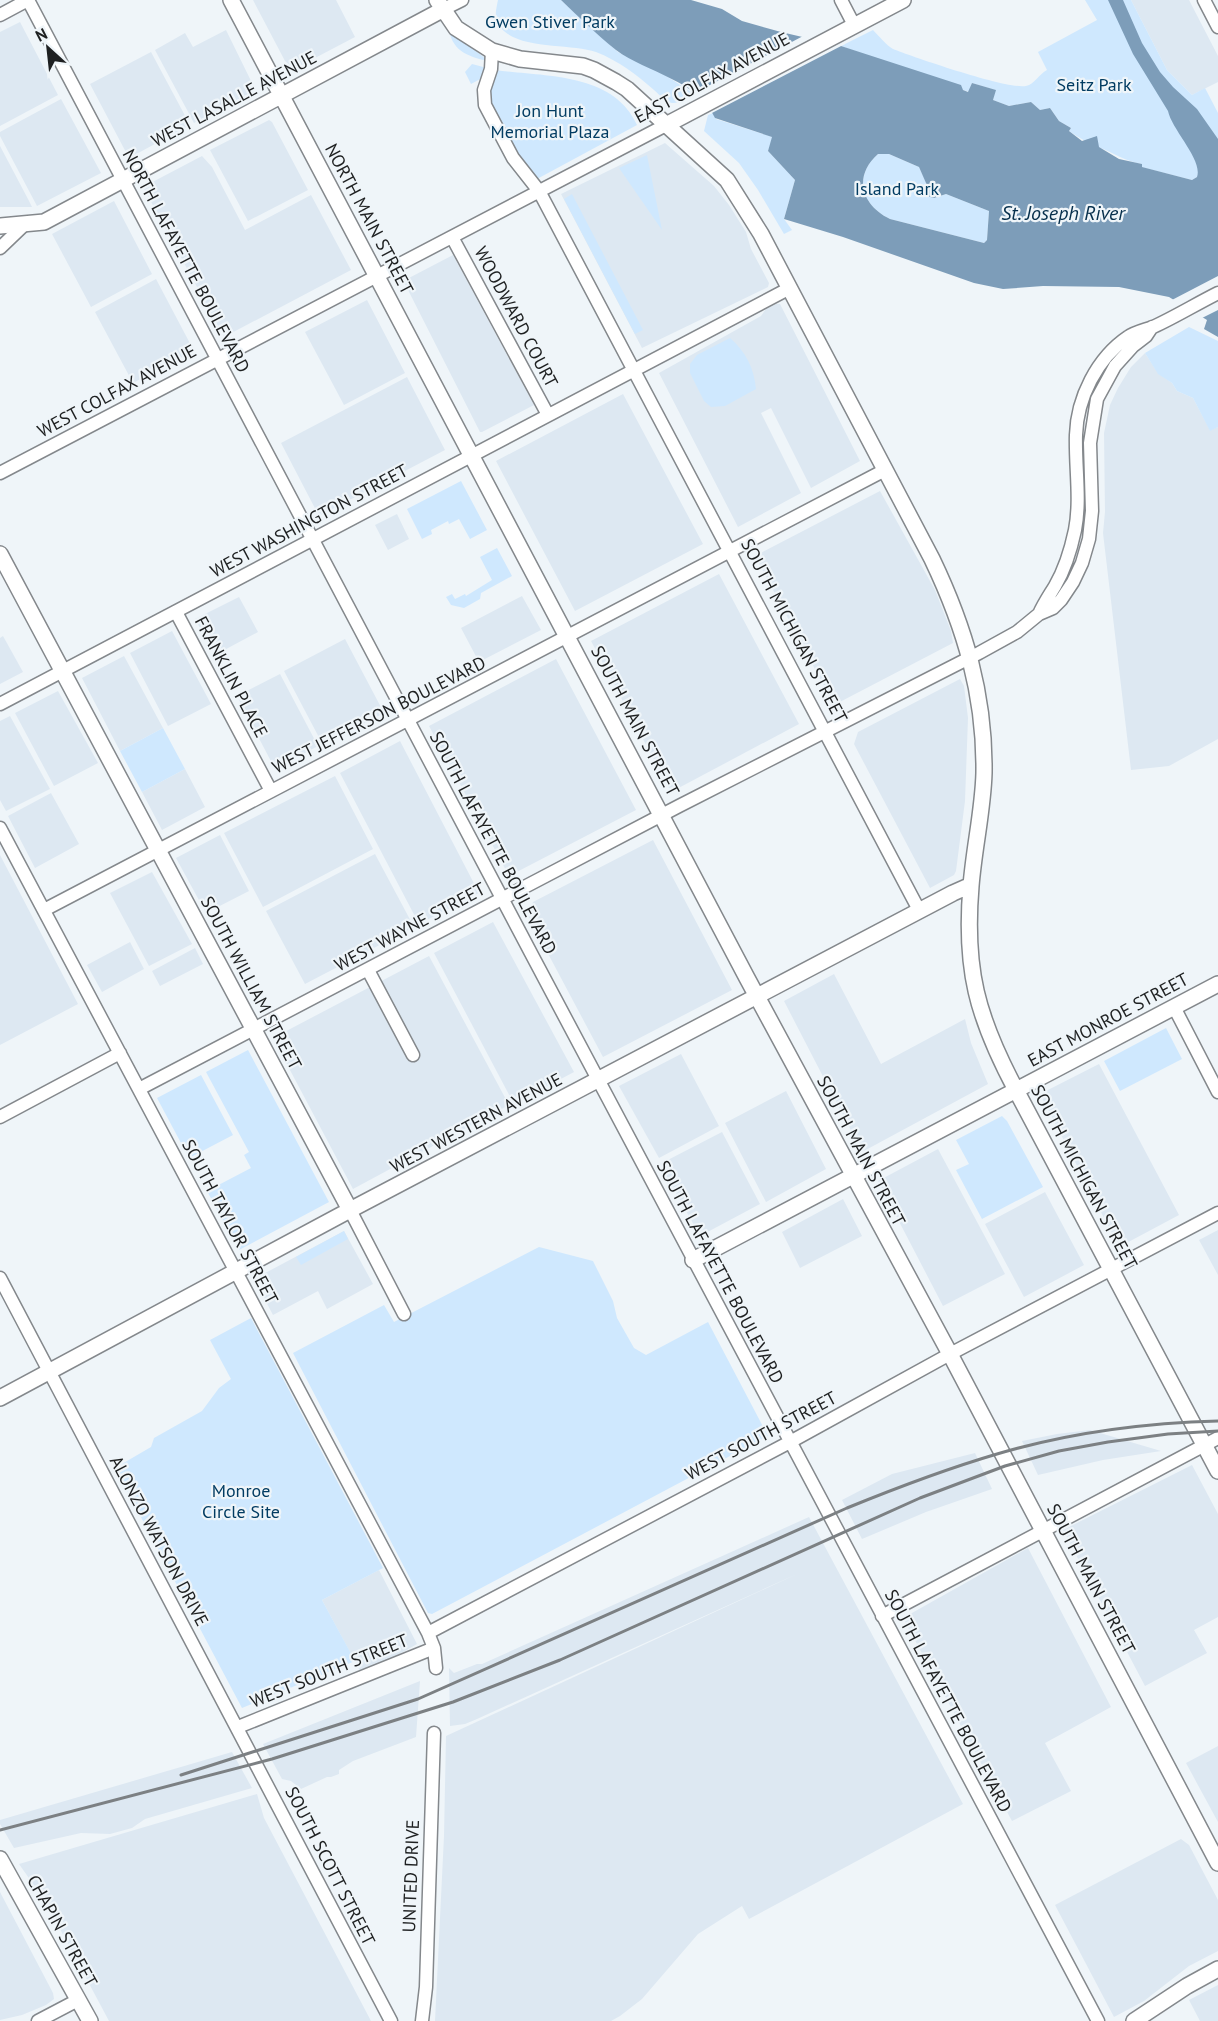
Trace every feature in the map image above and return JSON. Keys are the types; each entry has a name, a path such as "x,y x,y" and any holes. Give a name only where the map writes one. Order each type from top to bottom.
{"main road":[{"name":"NORTH MAIN STREET","path":"231,0 472,455"},
{"name":"EAST COLFAX AVENUE","path":"666,124 903,0"},
{"name":"WEST LASALLE AVENUE","path":"0,226 44,222 282,96 440,5"},
{"name":"SOUTH MICHIGAN STREET","path":"440,5 456,28 492,51 520,59 565,63 594,70 627,89 708,161 735,190 759,229 942,579 970,658 978,688 984,774 971,885 970,963 974,986 992,1043 1111,1270 1211,1442 1218,1471"},
{"name":"SOUTH MAIN STREET","path":"472,455 757,997 950,1354 1218,1863"},
{"name":"SOUTH WILLIAM STREET","path":"0,554 350,1210"},
{"name":"WEST WESTERN AVENUE","path":"0,1398 350,1210 919,910 971,885"},
{"name":"EAST MONROE STREET","path":"693,1260 1218,984"},
{"name":"CHAPIN STREET","path":"0,1859 90,2021"},
{"path":"1134,2021 1187,1986 1218,1969"}],"street":[{"path":"0,15 28,0"},
{"name":"NORTH LAFAYETTE BOULEVARD","path":"28,0 313,539"},
{"path":"440,5 462,0"},
{"path":"840,0 848,29"},
{"path":"1204,0 1218,27"},
{"name":"SOUTH MICHIGAN STREET","path":"492,51 491,69 484,90 485,105 513,158 539,191 919,910"},
{"name":"EAST COLFAX AVENUE","path":"539,191 666,124"},
{"name":"WEST COLFAX AVENUE","path":"0,473 539,191"},
{"path":"0,248 24,225"},
{"name":"WOODWARD COURT","path":"452,237 548,415"},
{"name":"WEST WASHINGTON STREET","path":"0,704 790,288"},
{"name":"WEST WAYNE STREET","path":"139,1089 1017,632 1040,614 1063,571 1075,529 1077,509 1077,416 1084,393 1094,375 1117,346 1129,336 1152,327 1218,293"},
{"name":"WEST JEFFERSON BOULEVARD","path":"44,910 885,470"},
{"name":"SOUTH LAFAYETTE BOULEVARD","path":"313,539 1098,2021"},
{"name":"FRANKLIN PLACE","path":"176,612 271,791"},
{"name":"SOUTH TAYLOR STREET","path":"0,828 428,1633"},
{"path":"368,970 413,1055"},
{"path":"1174,1007 1218,1092"},
{"path":"0,1117 120,1053"},
{"name":"SOUTH WILLIAM STREET","path":"350,1210 404,1314"},
{"name":"WEST SOUTH STREET","path":"428,1633 1218,1213"},
{"path":"0,1278 49,1372"},
{"name":"ALONZO WATSON DRIVE","path":"49,1372 238,1727"},
{"path":"882,1616 1211,1442"},
{"path":"428,1633 434,1648 436,1668"},
{"name":"WEST SOUTH STREET","path":"238,1727 434,1648"},
{"name":"SOUTH SCOTT STREET","path":"238,1727 391,2021"},
{"name":"UNITED DRIVE","path":"422,2021 426,1987 434,1733"},
{"path":"38,2021 78,2000"}],"shaded area":[{"path":"253,0 336,0 355,37 294,69 285,61"},
{"path":"1131,0 1189,0 1218,56 1218,82 1192,95 1167,70"},
{"path":"20,22 58,95 0,126 0,32"},
{"path":"226,30 253,85 248,94 194,123 155,50 185,33 193,47"},
{"path":"151,52 190,125 129,158 90,84"},
{"path":"61,99 101,173 37,206 0,132"},
{"path":"269,120 308,190 248,221 210,150"},
{"path":"665,143 714,186 729,205 746,232 751,249 769,283 768,287 642,348 561,194"},
{"path":"0,146 28,199 32,207 0,207"},
{"path":"202,156 212,167 245,230 311,195 351,270 224,337 143,187"},
{"path":"114,201 152,274 91,307 52,234"},
{"path":"453,255 534,405 482,432 405,284 407,279"},
{"path":"156,279 194,351 133,383 95,312"},
{"path":"367,300 405,373 344,405 305,332"},
{"path":"780,304 860,461 811,488 771,408 761,413 801,493 738,527 659,373 761,316 766,309"},
{"path":"1145,353 1158,373 1172,383 1177,391 1193,398 1210,430 1218,427 1218,739 1169,766 1131,770 1103,533 1104,433 1110,405 1118,388 1131,367"},
{"path":"407,377 445,450 319,516 281,443"},
{"path":"623,394 703,544 575,611 496,461"},
{"path":"880,491 935,590 951,631 953,643 834,705 755,556"},
{"path":"397,514 409,539 388,550 375,525"},
{"path":"719,574 799,724 671,792 591,641"},
{"path":"522,596 541,630 479,662 461,628"},
{"path":"239,597 258,632 215,655 195,619"},
{"path":"172,631 211,704 168,726 130,653"},
{"path":"3,636 23,672 0,684 0,638"},
{"path":"345,639 384,713 323,745 284,671"},
{"path":"124,656 163,728 120,751 82,678"},
{"path":"556,659 636,810 509,876 429,726"},
{"path":"280,674 318,746 275,769 237,696"},
{"path":"960,679 964,686 968,718 965,801 956,871 954,875 930,888 854,744 858,732"},
{"path":"58,691 98,763 54,786 15,713"},
{"path":"10,716 50,789 6,811 0,800 0,721"},
{"path":"400,741 479,893 419,924 340,773"},
{"path":"185,769 205,807 162,830 142,792"},
{"path":"335,776 373,849 263,907 224,833"},
{"path":"51,793 79,844 35,868 8,816"},
{"path":"220,835 249,891 206,913 176,858"},
{"path":"653,840 732,990 603,1057 528,916 533,902"},
{"path":"375,854 414,927 305,984 266,911"},
{"path":"0,855 78,1004 0,1045"},
{"path":"152,872 192,944 149,966 110,893"},
{"path":"493,922 574,1072 514,1104 434,953"},
{"path":"130,942 144,969 102,992 87,965"},
{"path":"195,948 203,964 160,986 152,971"},
{"path":"429,956 509,1105 353,1189 273,1038"},
{"path":"834,974 881,1064 965,1019 971,1043 988,1084 862,1152 784,1001"},
{"path":"681,1054 719,1126 659,1158 619,1086"},
{"path":"1099,1064 1179,1215 1119,1247 1040,1094"},
{"path":"786,1091 826,1169 766,1202 725,1123"},
{"path":"722,1132 760,1204 700,1236 660,1164"},
{"path":"938,1149 1005,1274 943,1306 878,1181"},
{"path":"1045,1192 1084,1265 1024,1297 985,1224"},
{"path":"843,1199 862,1236 800,1268 782,1232"},
{"path":"1218,1230 1218,1275 1199,1240"},
{"path":"344,1231 373,1284 327,1309 318,1291 273,1315 254,1279"},
{"path":"1090,1430 1161,1451 1103,1460 1038,1475 1022,1441"},
{"path":"975,1453 992,1489 926,1512 862,1539 842,1500 892,1474"},
{"path":"1192,1465 1218,1514 1218,1617 1194,1630 1207,1653 1145,1686 1063,1530"},
{"path":"809,1517 963,1804 749,1919 742,1906 698,1934 642,1999 611,2021 435,2021 444,1836 446,1736 797,1574 465,1724 450,1726 449,1668 454,1673 482,1664"},
{"path":"1028,1548 1111,1707 1045,1743 1071,1791 1012,1821 903,1618"},
{"path":"379,1570 417,1644 389,1660 360,1671 322,1600"},
{"path":"420,1681 416,1737 353,1761 339,1770 339,1774 301,1789 291,1781 282,1779 263,1744"},
{"path":"1218,1746 1218,1822 1186,1763"},
{"path":"232,1752 252,1788 145,1819 132,1828 110,1834 81,1833 14,1848 0,1824 0,1820"},
{"path":"257,1794 264,1818 371,2021 109,2021 45,1901 19,1864"},
{"path":"1181,1839 1189,1845 1218,1900 1218,1951 1189,1966 1144,2001 1114,2017 1055,1905"},
{"path":"0,1892 53,1993 54,1999 22,2015 0,2020"},
{"path":"1218,1985 1218,2021 1200,2021 1189,2000"}],"green space":[{"name":"Gwen Stiver Park","path":"498,0 561,0 618,52 665,75 694,94 678,102 670,103 627,69 596,52 539,44 512,36 502,29 496,18"},
{"name":"Seitz Park","path":"1085,0 1131,0 1167,70 1192,95 1205,88 1218,113 1218,180 1197,177 1192,180 1141,167 1142,164 1120,157 1069,131 1071,128 1059,121 1050,108 1040,110 1031,102 1009,106 993,100 995,90 972,83 969,92 841,46 873,30 893,49 982,78 1026,86 1047,70 1038,52 1097,20"},
{"path":"449,31 487,61 463,52 454,44"},
{"path":"472,64 487,68 484,77 471,84 465,72"},
{"name":"Jon Hunt Memorial Plaza","path":"495,70 575,80 594,86 612,95 626,108 637,125 537,179 525,165 491,109 488,90"},
{"path":"713,113 716,119 773,137 768,151 795,180 784,219 792,230 784,234 739,163 704,131 708,115"},
{"name":"Island Park","path":"878,154 889,154 919,167 934,198 946,194 989,211 987,240 984,243 890,219 880,213 867,198 863,181 865,171"},
{"path":"647,155 662,230 619,168"},
{"path":"572,194 643,330 635,334 564,199"},
{"path":"1189,327 1218,341 1218,427 1210,431 1193,398 1177,391 1172,383 1158,374 1145,353"},
{"path":"730,338 741,349 748,361 756,389 725,406 711,407 704,401 690,373 690,364 697,355"},
{"path":"461,481 487,530 470,539 459,519 449,524 448,521 431,530 432,534 422,539 407,509"},
{"path":"497,548 512,576 481,593 480,599 464,608 451,605 446,597 452,594 455,599 465,594 466,596 492,580 480,557"},
{"path":"163,728 185,769 142,792 120,751"},
{"path":"1166,1028 1182,1059 1120,1091 1104,1061"},
{"path":"248,1050 329,1202 239,1250 207,1191 251,1168 244,1155 249,1152 206,1072"},
{"path":"201,1075 233,1135 189,1158 157,1098"},
{"path":"1002,1116 1007,1121 1043,1187 982,1219 956,1170 969,1164 956,1140"},
{"path":"344,1231 348,1239 301,1265 296,1257"},
{"path":"539,1247 593,1261 613,1301 617,1318 634,1348 646,1355 708,1322 768,1436 432,1614 428,1613 293,1353 384,1305 394,1322"},
{"name":"Monroe Circle Site","path":"251,1318 383,1568 322,1600 355,1661 242,1708 115,1468 151,1447 154,1438 202,1411 219,1388 231,1379 210,1340"}],"water":[{"name":"St. Joseph River","path":"561,0 691,0 722,9 742,21 841,46 961,85 963,90 968,92 972,83 996,90 993,100 1009,106 1031,102 1040,110 1050,108 1059,121 1071,128 1069,131 1082,141 1097,136 1099,147 1119,159 1192,180 1197,177 1196,162 1133,54 1108,0 1123,0 1142,43 1160,72 1197,109 1218,139 1218,337 1204,329 1207,320 1169,297 1119,287 1043,286 1003,289 974,283 784,219 795,180 768,151 772,137 715,118 697,95 671,78 616,50","holes":["878,154 889,154 919,167 926,183 927,196 934,198 946,194 989,211 987,240 984,243 890,219 872,206 864,190 865,171"]}],"pier":[{"path":"805,35 845,44 710,114 691,95"},
{"path":"1218,276 1218,310 1200,319 1170,301"}],"railway":[{"path":"181,1775 418,1699 847,1508 959,1466 1051,1440 1106,1430 1218,1421"},
{"path":"0,1830 272,1759 453,1702 560,1660 920,1498 1005,1466 1059,1451 1108,1442 1168,1434 1218,1431"}]}
